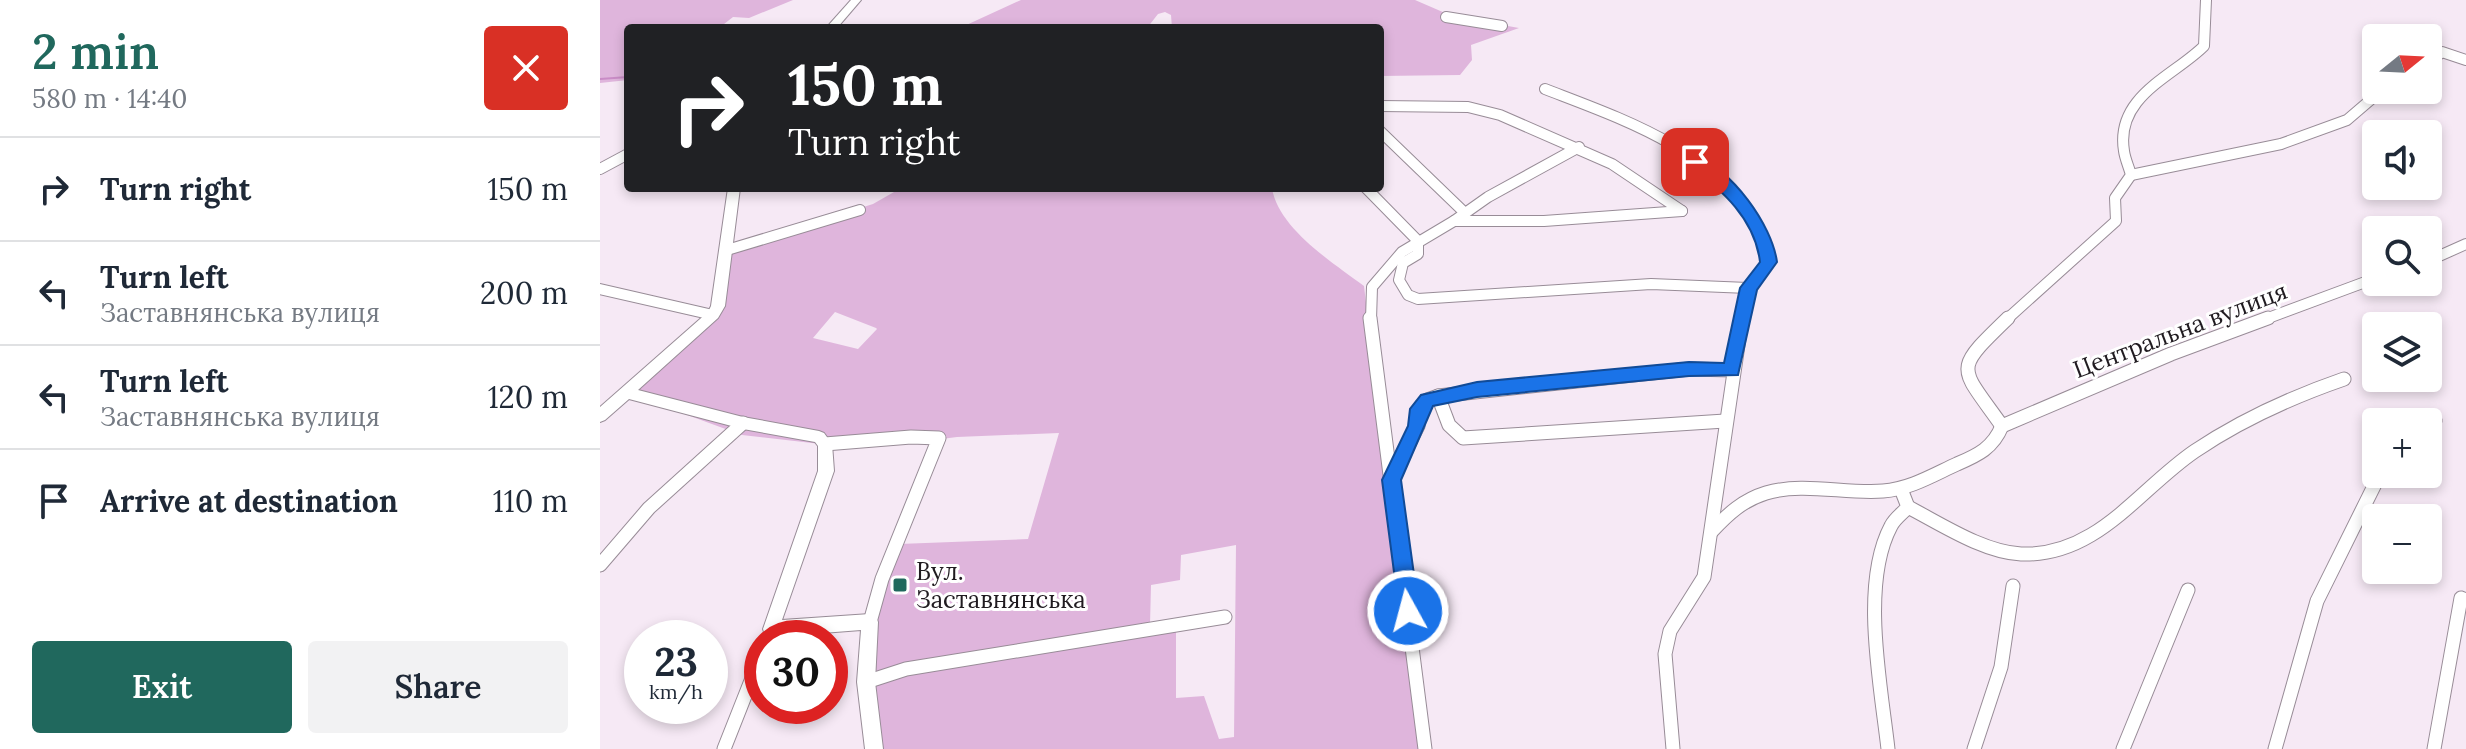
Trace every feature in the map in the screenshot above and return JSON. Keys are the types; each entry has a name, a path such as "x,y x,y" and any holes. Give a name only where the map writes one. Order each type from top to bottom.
{"street":[{"path":"835,24 856,0"},
{"path":"2131,175 2124,152 2125,131 2131,113 2140,98 2162,77 2204,46 2206,0"},
{"path":"1446,17 1502,26"},
{"path":"2442,52 2466,60"},
{"path":"1545,89 1626,120 1661,139 1727,186 1756,224 1767,253 1768,262 1748,288 1732,370 1704,577 1670,631 1665,654 1673,749"},
{"path":"1711,534 1727,511 1744,500 1806,487 1869,492 1901,489 1984,454 1997,442 2002,426 1968,378 1966,366 1973,352 2032,294 2116,221 2115,198 2131,175 2281,144 2347,120 2366,104"},
{"path":"1384,106 1468,107 1500,115 1612,164 1682,211 1544,221 1460,217 1384,135"},
{"path":"1425,749 1376,378 1369,302 1372,287 1384,269 1418,241 1579,147"},
{"path":"600,169 624,156"},
{"path":"600,416 715,310 727,250 734,192"},
{"path":"1370,192 1418,241 1418,254 1403,263 1399,280 1408,295 1418,299 1651,284 1748,288"},
{"path":"727,250 860,210"},
{"path":"2442,255 2466,244"},
{"name":"Центральна вулиця","path":"2002,426 2113,377 2362,283"},
{"path":"600,289 715,310"},
{"path":"1391,480 1418,426 1420,409 1427,400 1438,396 1689,369 1732,370"},
{"path":"1901,489 1908,507 1955,532 2018,554 2056,550 2090,538 2112,525 2159,479 2194,451 2254,413 2344,379"},
{"path":"628,393 743,423 805,433 819,437 825,444 826,471 774,620"},
{"path":"1438,396 1446,422 1453,433 1463,438 1725,421"},
{"path":"600,565 647,510 743,423"},
{"path":"825,444 911,437 939,438 887,565 870,622 866,682 874,749"},
{"path":"2275,749 2317,601 2373,488"},
{"path":"1888,749 1877,634 1879,576 1892,522 1908,507"},
{"path":"1974,749 2001,667 2013,586"},
{"path":"2123,749 2188,590"},
{"path":"2434,749 2461,598 2466,600"},
{"path":"866,682 906,669 1225,617"},
{"path":"848,624 870,622"},
{"path":"724,749 744,698"}],"shaded area":[{"path":"600,0 793,0 749,18 733,17 724,24 624,24 624,80 600,83"},
{"path":"1021,0 1415,0 1452,16 1519,28 1471,45 1472,60 1460,75 1384,76 1384,24 1172,24 1171,15 1165,12 1158,14 1150,24 969,24"},
{"path":"894,192 1273,192 1276,203 1296,231 1364,286 1419,749 875,749 865,629 899,544 1028,539 1059,433 957,437 887,446 838,446 742,435 627,393 715,306 726,250 873,204","holes":["835,312 876,328 858,349 813,338","1236,545 1234,737 1219,739 1204,696 1176,698 1176,621 1150,625 1151,585 1180,580 1181,555"]}],"waterway":[{"path":"600,79 624,77"}],"place":[{"name":"Вул. Заставнянська","path":"900,585"}],"route":[{"path":"1408,611 1391,480 1418,426 1420,409 1427,400 1477,389 1689,369 1732,370 1748,288 1768,262 1767,253 1756,224 1744,207 1727,186 1695,162"}]}
